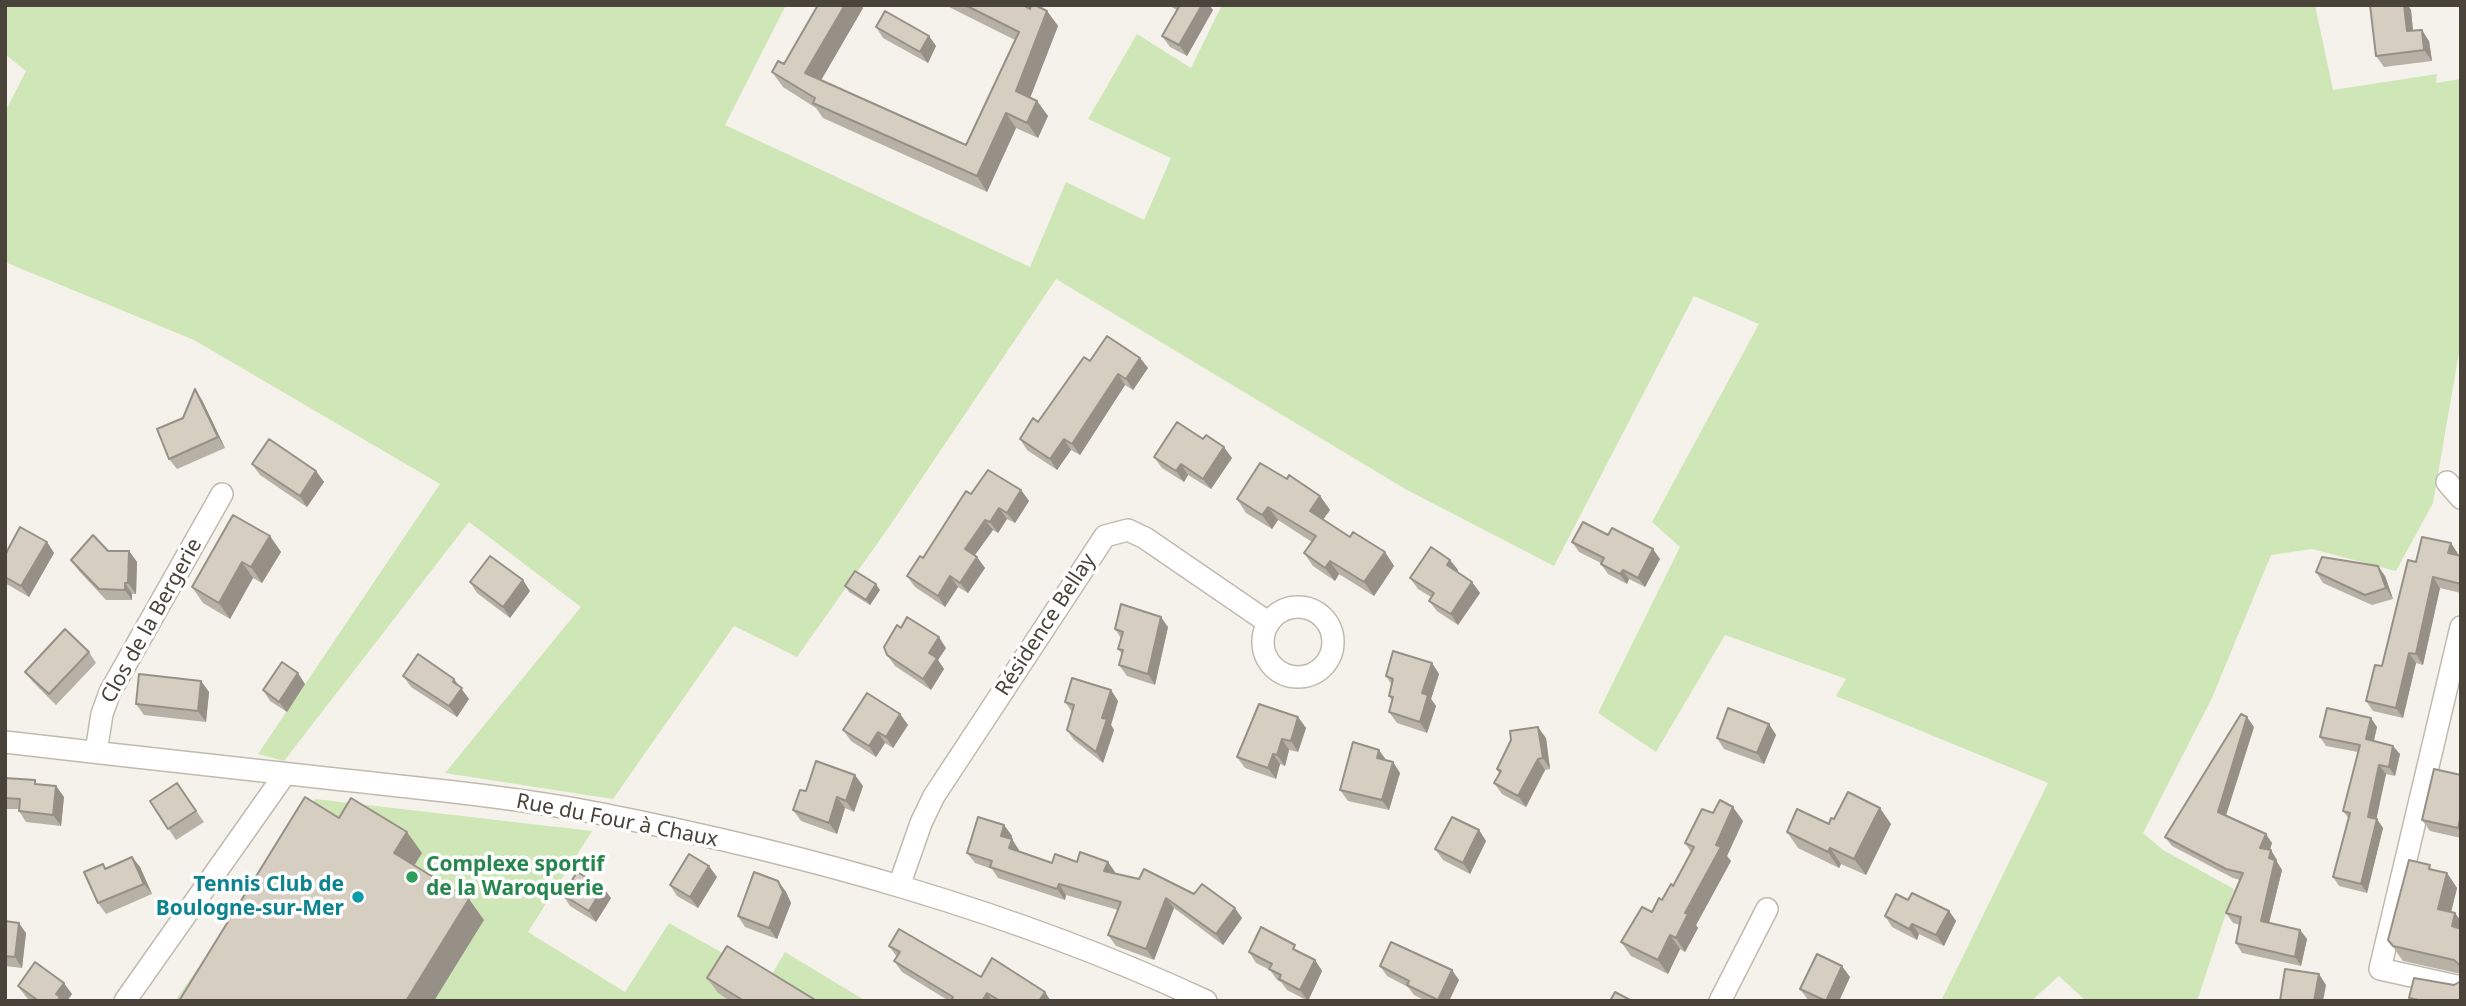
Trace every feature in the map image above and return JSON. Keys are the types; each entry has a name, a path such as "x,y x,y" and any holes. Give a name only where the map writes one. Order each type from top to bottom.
{"street":[{"name":"Clos de la Bergerie","path":"96,752 102,714 110,692 222,494"},
{"name":"Résidence Bellay","path":"900,886 920,823 934,796 1105,536 1128,530 1144,538 1269,623"},
{"path":"2461,627 2380,969 2461,987"},
{"name":"Rue du Four à Chaux","path":"5,742 463,794 597,813 800,859 900,886 1037,932 1206,1001"},
{"path":"125,1001 285,774"},
{"path":"1720,1001 1767,909"}],"green space":[{"path":"5,5 786,5 725,125 1030,267 1066,182 1144,220 1171,158 1088,119 1137,34 1191,68 1221,7 1218,5 2315,5 2333,90 2437,74 2436,83 2461,79 2461,341 2433,503 2396,571 2312,549 2271,555 2212,698 2143,833 2163,850 2234,889 2197,1001 2086,1001 2059,976 2031,1001 1941,1001 2048,783 1836,696 1846,679 1725,635 1656,752 1598,713 1680,547 1652,522 1759,324 1694,296 1554,566 1407,490 1056,279 891,524 797,657 734,626 613,799 445,773 581,607 469,522 284,761 258,754 440,484 194,340 5,262 5,112 26,71 5,54"},
{"name":"Complexe sportif de la Waroquerie","path":"315,799 592,831 528,932 625,992 669,923 769,979 785,952 866,1001 175,1001"}],"building":[{"path":"818,5 845,5 805,73 966,145 1019,32 965,5 1023,5 1030,9 1031,5 1035,5 1047,11 1016,91 1037,101 1027,123 1006,113 977,176 813,103 815,98 772,72 778,61 784,64"},
{"path":"1180,5 1202,5 1179,45 1162,36"},
{"path":"2370,5 2404,5 2407,31 2422,30 2424,50 2376,56"},
{"path":"885,11 929,36 920,52 876,27"},
{"path":"1107,336 1140,358 1126,379 1118,374 1072,444 1064,439 1050,459 1020,439 1033,418 1038,422 1084,357 1090,361"},
{"path":"195,389 218,437 169,459 157,429 183,418"},
{"path":"1177,422 1203,439 1206,435 1224,447 1203,479 1181,464 1176,471 1154,457"},
{"path":"269,439 316,471 300,496 252,464"},
{"path":"1260,463 1287,479 1289,475 1320,496 1310,511 1350,537 1353,532 1385,552 1364,582 1330,561 1325,568 1304,553 1316,536 1268,507 1262,515 1237,499"},
{"path":"988,470 1021,490 1007,513 999,508 990,522 985,520 965,549 977,557 960,583 950,576 938,596 907,576 920,556 923,558 966,491 971,494"},
{"path":"233,515 270,536 251,567 242,562 219,603 192,587"},
{"path":"1583,522 1608,535 1612,528 1653,549 1638,578 1623,570 1620,574 1601,564 1604,558 1572,542"},
{"path":"20,527 47,542 21,586 5,577 5,555"},
{"path":"93,535 108,551 129,551 128,583 125,583 125,590 99,589 71,560"},
{"path":"2422,537 2451,543 2448,553 2461,556 2461,584 2433,577 2416,654 2409,653 2396,708 2366,701 2375,665 2382,666 2408,560 2416,562"},
{"path":"1431,547 1450,560 1447,565 1472,582 1451,614 1429,601 1434,593 1410,578"},
{"path":"490,556 523,580 503,607 470,582"},
{"path":"2322,557 2378,566 2386,588 2365,595 2316,572"},
{"path":"855,571 876,584 866,600 845,586"},
{"path":"1121,604 1161,617 1148,674 1119,665 1123,650 1118,649 1123,632 1115,629"},
{"path":"907,617 939,637 929,653 937,658 923,679 887,655 884,647 897,625 901,628"},
{"path":"65,629 89,652 49,694 25,672"},
{"path":"1393,651 1432,663 1422,693 1428,695 1420,722 1389,712 1393,697 1389,696 1393,679 1386,676"},
{"path":"418,654 454,679 453,682 462,688 449,706 403,676"},
{"path":"282,662 298,673 279,702 263,690"},
{"path":"139,674 201,681 198,711 136,704"},
{"path":"1072,678 1111,690 1102,718 1107,719 1096,752 1067,730 1074,705 1065,702"},
{"path":"867,693 900,714 886,737 878,732 869,746 843,730"},
{"path":"1259,704 1298,717 1291,741 1282,739 1277,755 1273,754 1268,768 1237,757"},
{"path":"1728,708 1769,724 1757,753 1717,738"},
{"path":"2327,708 2371,718 2366,739 2393,746 2389,767 2379,765 2368,817 2377,819 2361,884 2333,877 2350,813 2343,811 2360,745 2320,737"},
{"path":"2241,714 2247,717 2218,812 2266,834 2260,848 2271,850 2269,858 2275,860 2261,921 2300,930 2295,957 2236,943 2241,917 2226,913 2243,873 2226,869 2165,837"},
{"path":"1538,727 1543,758 1538,759 1518,796 1494,783 1501,771 1497,769 1511,740 1510,731"},
{"path":"1353,742 1379,750 1377,758 1393,762 1382,800 1340,790"},
{"path":"816,761 855,775 846,801 837,797 829,823 793,810 800,790 806,791"},
{"path":"2434,769 2461,775 2461,815 2458,828 2422,820"},
{"path":"5,778 35,780 35,784 56,786 53,815 19,811 20,799 5,798"},
{"path":"177,783 196,811 168,829 150,801"},
{"path":"1848,792 1880,808 1854,859 1830,848 1828,852 1787,832 1797,809 1829,824"},
{"name":"Tennis Club de Boulogne-sur-Mer","path":"305,797 339,818 351,798 407,832 394,853 469,899 406,1001 179,1001"},
{"path":"1720,800 1733,807 1716,845 1721,847 1685,913 1688,914 1676,938 1670,935 1658,960 1621,942 1642,907 1652,912 1659,898 1662,900 1671,884 1673,886 1694,847 1685,843 1702,809 1713,813"},
{"path":"978,817 1004,825 1001,836 1012,839 1009,848 1052,863 1055,854 1077,862 1080,852 1108,862 1104,871 1139,879 1144,869 1194,894 1202,884 1235,908 1216,934 1166,898 1146,949 1108,935 1121,902 1059,884 1057,889 990,867 992,861 967,853"},
{"path":"1452,817 1479,830 1463,863 1435,849"},
{"path":"689,854 709,866 690,897 670,885"},
{"path":"132,857 144,884 98,903 84,872 103,864 105,869"},
{"path":"2409,860 2447,873 2438,909 2455,913 2452,926 2461,929 2461,966 2454,960 2393,946 2388,940"},
{"path":"577,872 603,887 589,911 563,895"},
{"path":"754,872 778,881 783,892 769,928 738,916"},
{"path":"1912,893 1949,911 1936,935 1912,924 1909,929 1885,916 1896,894 1908,900"},
{"path":"5,921 19,923 15,957 5,956"},
{"path":"1261,927 1295,945 1293,949 1315,960 1300,990 1279,979 1281,975 1269,969 1272,964 1249,952"},
{"path":"899,929 981,977 992,958 1045,992 1039,1001 1000,1001 987,993 982,1001 951,1001 953,997 894,961 900,952 889,946"},
{"path":"1391,942 1452,970 1438,1000 1407,985 1409,981 1380,966"},
{"path":"727,946 817,1001 744,1001 707,978"},
{"path":"1817,954 1842,966 1826,1001 1800,989"},
{"path":"35,962 64,983 56,994 60,997 57,1001 35,1001 36,999 18,986"},
{"path":"2285,969 2319,974 2314,1001 2280,1001"},
{"path":"2414,978 2454,985 2461,981 2461,1001 2423,1001 2409,998"},
{"path":"1615,992 1632,1001 1610,1001"}],"place":[{"name":"Complexe sportif de la Waroquerie","path":"412,877"},
{"name":"Tennis Club de Boulogne-sur-Mer","path":"358,897"}]}
